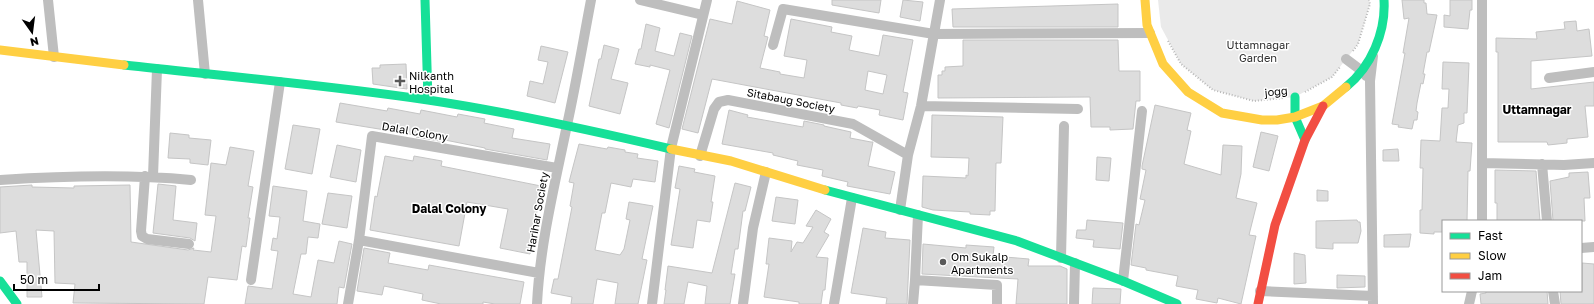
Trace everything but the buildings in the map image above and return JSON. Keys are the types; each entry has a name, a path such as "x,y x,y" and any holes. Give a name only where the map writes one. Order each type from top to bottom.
{"street":[{"path":"48,0 54,57"},
{"path":"198,0 205,74"},
{"path":"426,0 428,100"},
{"name":"Harihar Society","path":"537,304 538,273 557,168 568,124 590,0"},
{"path":"640,0 703,15"},
{"path":"652,304 671,148 707,0"},
{"path":"900,210 904,175 921,106 940,0"},
{"path":"1145,0 1147,25 1163,64 1188,92 1222,112 1262,120 1277,120 1295,116 1323,106 1357,78 1373,54"},
{"path":"1260,291 1373,300 1370,81 1373,54 1385,14 1384,0"},
{"path":"1482,0 1482,220"},
{"path":"773,45 784,4 934,34 1150,33"},
{"path":"0,50 428,100 568,124 700,156 731,161 852,198 1018,241 1122,281 1176,304"},
{"path":"1346,59 1362,71 1370,81"},
{"path":"157,69 149,176 141,231 142,236 148,239 189,244"},
{"path":"1549,78 1594,72"},
{"path":"251,280 280,82"},
{"path":"1295,97 1295,116 1305,140"},
{"name":"Sitabaug Society","path":"700,156 714,109 719,102 728,100 853,124 908,155"},
{"path":"921,106 1078,109"},
{"path":"1258,304 1274,225 1305,140 1323,106"},
{"path":"1122,281 1142,112"},
{"path":"1061,258 1064,126"},
{"name":"Dalal Colony","path":"359,240 372,136 557,168"},
{"path":"1482,163 1564,165 1594,163"},
{"path":"1542,164 1547,220"},
{"path":"743,304 753,228 766,172"},
{"path":"0,180 149,176 191,180"},
{"path":"834,304 852,198"},
{"path":"913,304 918,215"},
{"path":"348,304 359,240 538,273"},
{"path":"1582,248 1594,247"},
{"path":"1074,304 1075,263"},
{"path":"915,280 997,285 997,304"},
{"path":"2,284 17,304"},
{"path":"1469,304 1472,292"},
{"path":"1553,292 1554,304"}],"path":[{"name":"jogg","path":"1167,39 1181,64 1213,90 1254,101 1295,97 1332,77 1358,44 1370,0"}],"green space":[{"name":"Uttamnagar Garden","path":"1158,0 1369,0 1370,4 1358,44 1332,77 1295,97 1254,101 1213,90 1181,64 1161,27"}],"traffic: fast":[{"path":"425,0 428,100"},
{"path":"1346,87 1363,69 1375,48 1382,24 1384,0"},
{"path":"124,65 314,85 428,100 550,122 671,149"},
{"path":"1295,97 1295,117 1305,140"},
{"path":"825,190 1017,241 1123,281 1177,304"},
{"path":"0,281 17,304"}],"traffic: slow":[{"path":"1145,0 1147,25 1163,64 1188,92 1222,113 1262,120 1277,120 1295,117 1323,106 1346,87"},
{"path":"0,50 124,65"},
{"path":"671,149 731,161 825,190"}],"traffic: jam":[{"path":"1258,304 1275,225 1305,140 1323,106"}],"place":[{"name":"Nilkanth Hospital","path":"400,81"},
{"name":"Om Sukalp Apartments","path":"943,262"}],"district":[{"name":"Uttamnagar","path":"1537,109"},
{"name":"Dalal Colony","path":"449,208"}]}
